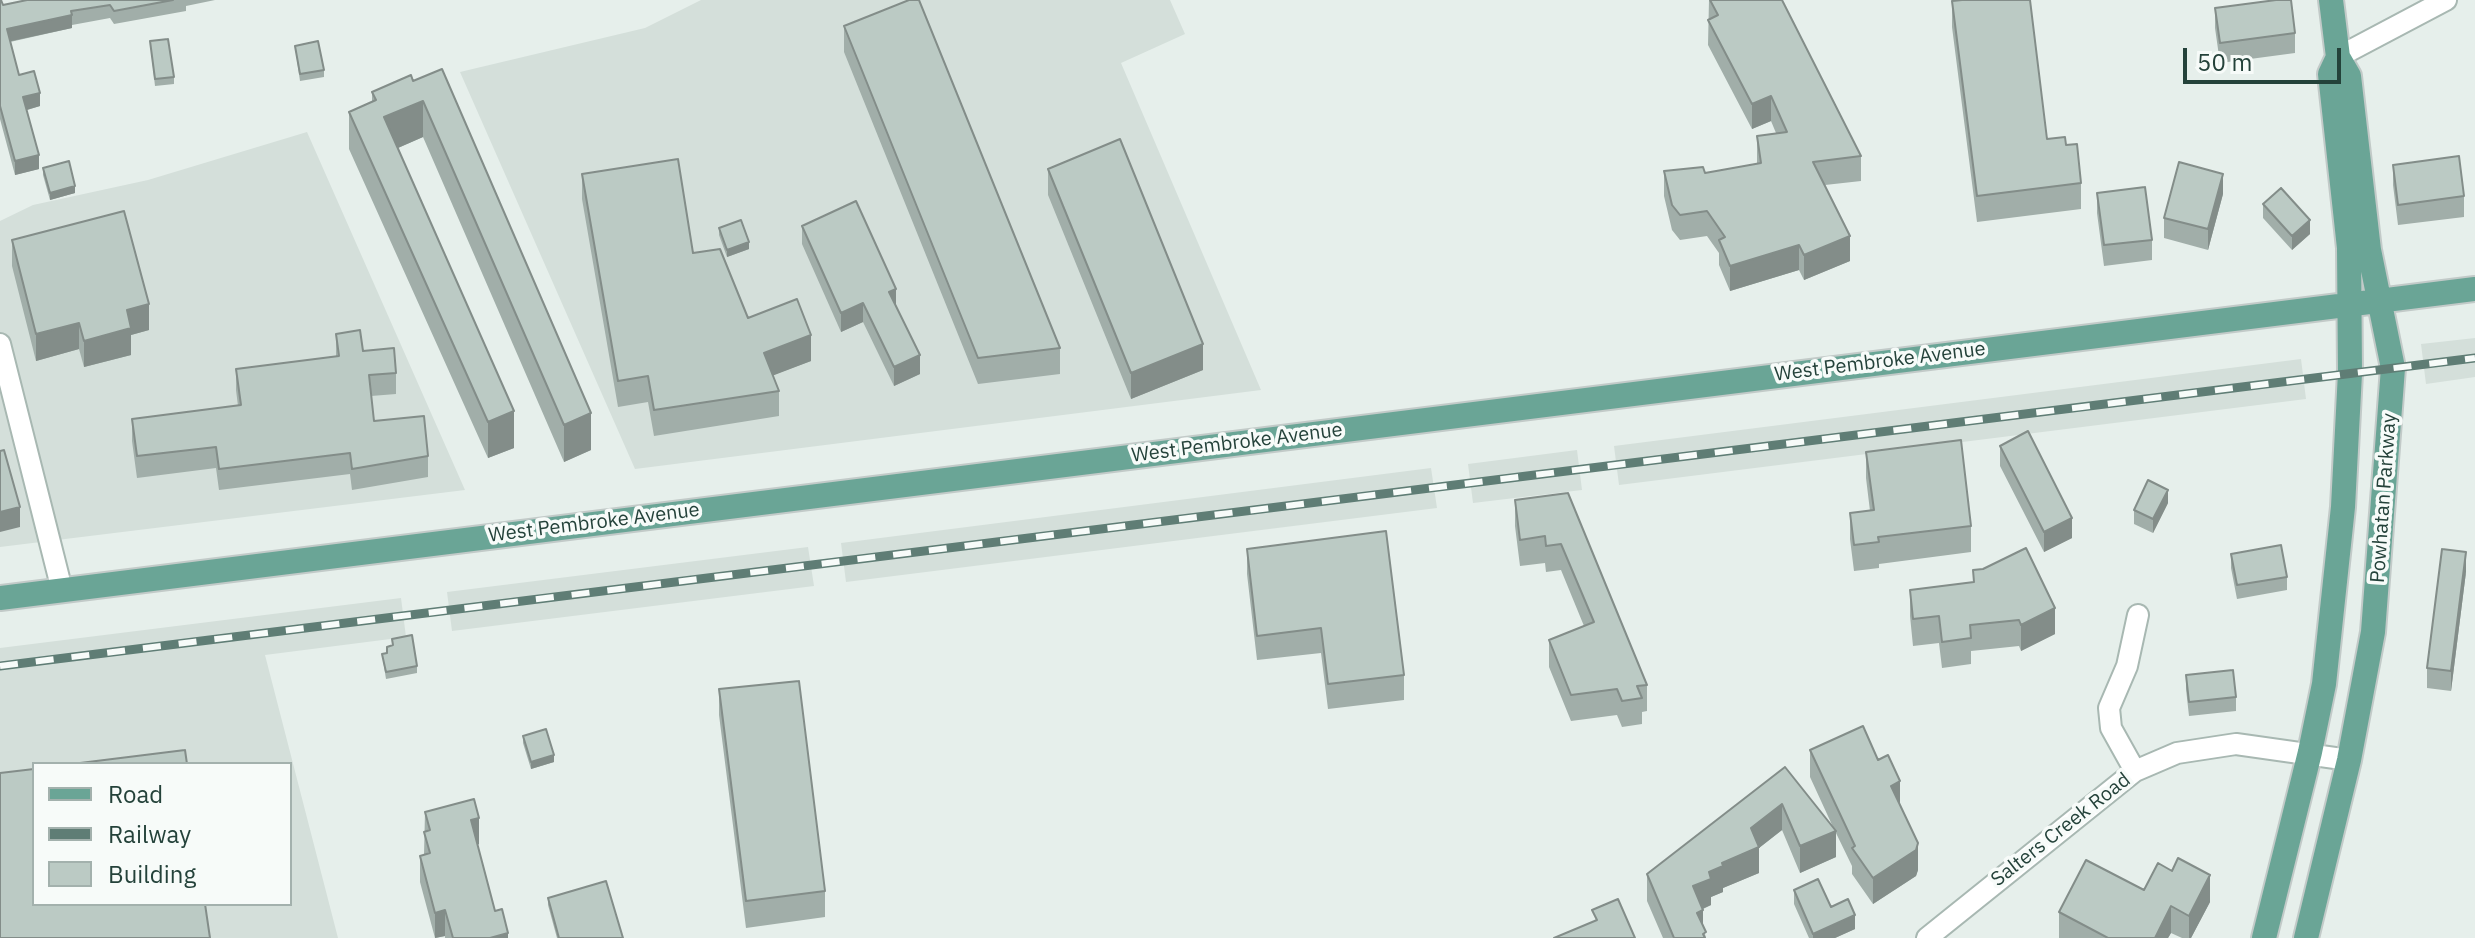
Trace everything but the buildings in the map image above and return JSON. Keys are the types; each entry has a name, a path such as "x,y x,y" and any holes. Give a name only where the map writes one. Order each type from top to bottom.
{"main road":[{"name":"Powhatan Parkway","path":"2306,938 2349,760 2373,632 2393,368 2369,250 2349,76 2338,57 2331,0"},
{"name":"Powhatan Parkway","path":"2264,938 2310,752 2335,607 2348,417 2349,306 2343,173 2330,74 2338,57"},
{"name":"West Pembroke Avenue","path":"0,598 2475,289"}],"street":[{"path":"2338,57 2446,0"},
{"path":"0,344 62,590"},
{"path":"2135,771 2111,728 2109,708 2127,666 2138,615"},
{"name":"Salters Creek Road","path":"1927,938 2135,771 2177,753 2236,744 2310,752 2349,760"}],"shaded area":[{"path":"701,0 1170,0 1185,34 1121,63 1261,390 635,469 460,72 645,28"},
{"path":"307,132 465,490 0,547 0,221 33,205 148,180"},
{"path":"2475,338 2475,377 2426,384 2421,344"},
{"path":"2301,359 2306,399 1619,485 1614,446"},
{"path":"1577,450 1582,490 1473,503 1468,464"},
{"path":"1431,468 1437,508 846,582 841,543"},
{"path":"808,547 814,586 452,631 447,592"},
{"path":"401,598 406,637 265,655 338,938 0,938 0,648"}],"railway":[{"path":"0,666 2475,358"}]}
